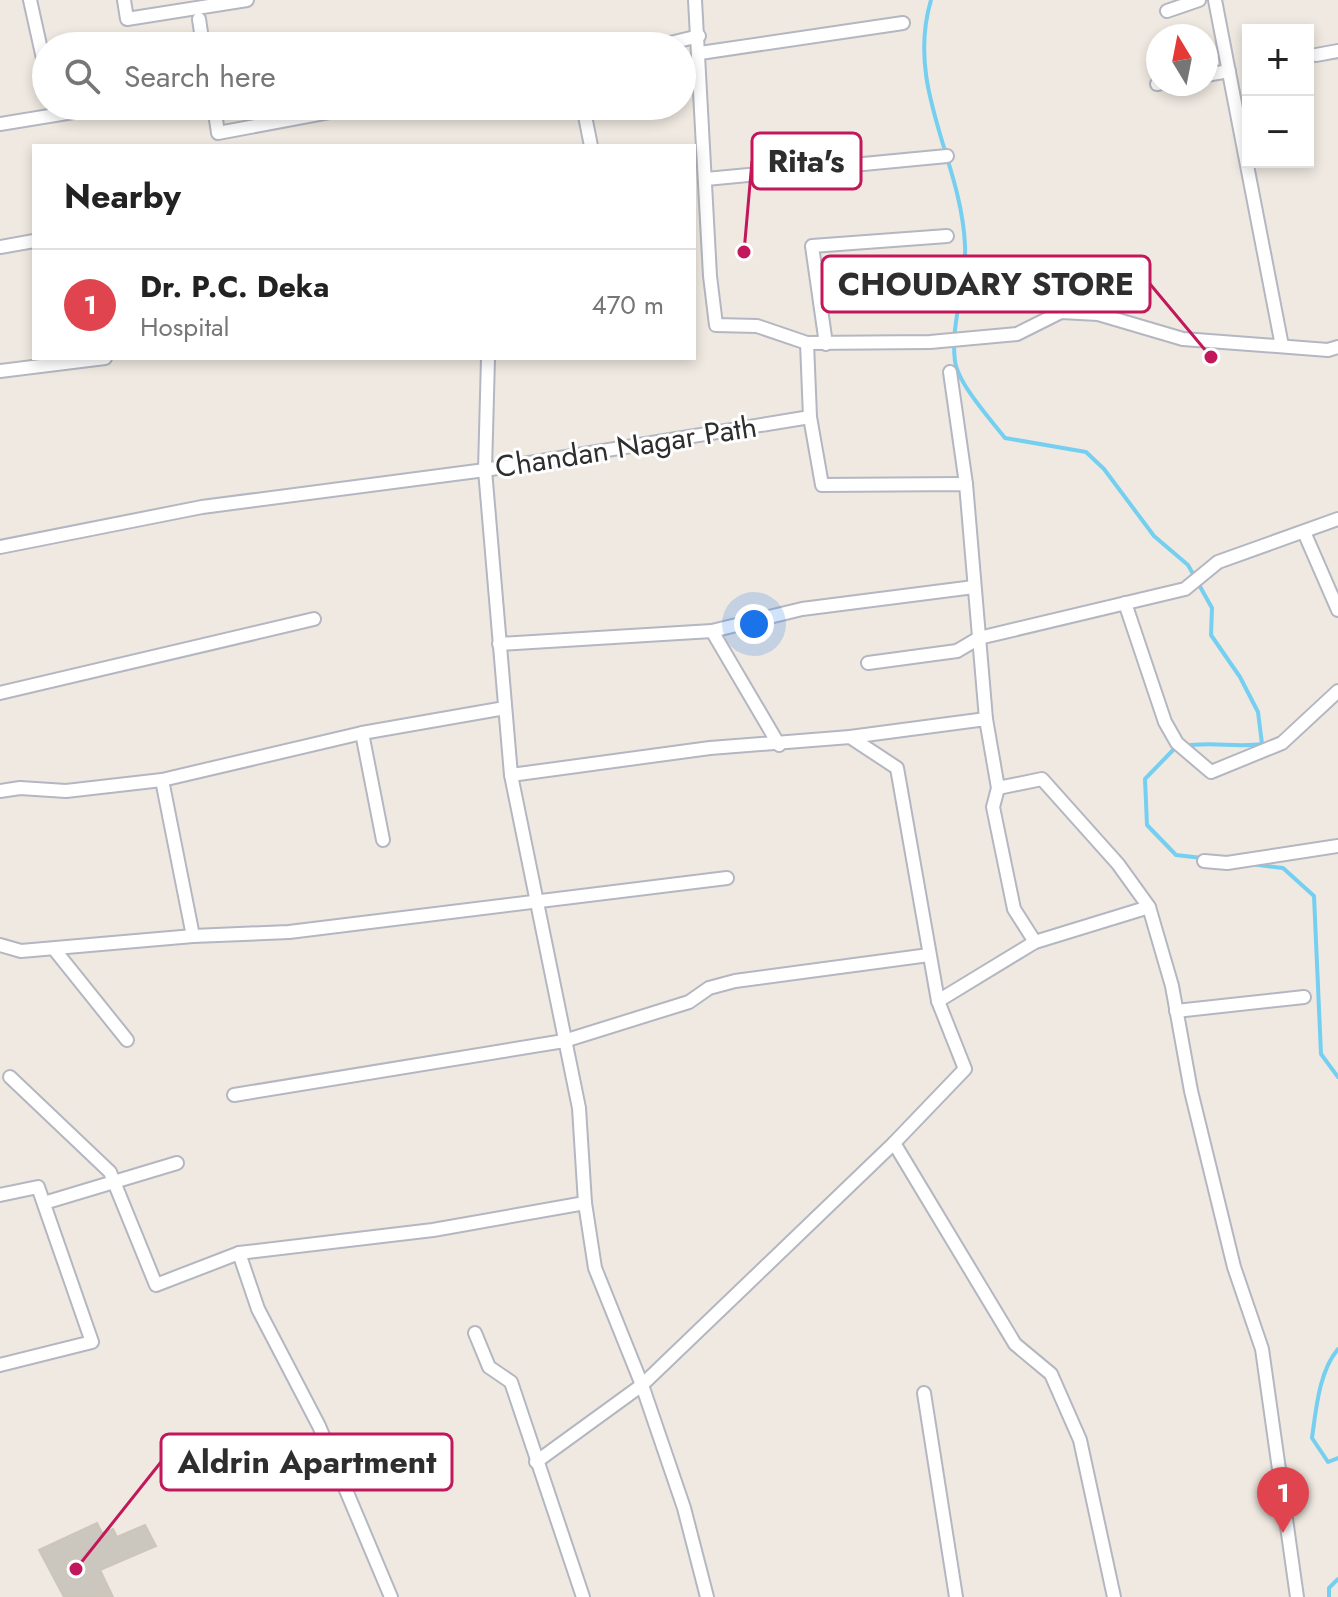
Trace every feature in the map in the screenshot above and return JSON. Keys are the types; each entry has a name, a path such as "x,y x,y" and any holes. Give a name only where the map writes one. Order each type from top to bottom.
{"street":[{"path":"30,0 37,32"},
{"path":"124,0 127,19 247,0"},
{"path":"695,0 716,325 757,326 807,343 930,342 1017,334 1061,312 1098,314 1183,339 1328,350 1338,347"},
{"path":"1167,11 1199,0"},
{"path":"1215,0 1282,346"},
{"path":"199,19 201,32"},
{"path":"700,53 903,23"},
{"path":"1316,55 1338,51"},
{"path":"1218,73 1229,71"},
{"path":"0,124 32,116"},
{"path":"216,120 218,133 287,120"},
{"path":"586,120 591,144"},
{"path":"706,179 947,156"},
{"path":"826,344 812,246 947,236"},
{"path":"0,247 32,241"},
{"path":"807,343 810,417 822,485 966,484"},
{"path":"0,371 89,360"},
{"path":"488,360 485,470 511,775 579,1108 585,1203 595,1268 642,1385 684,1508 707,1597"},
{"path":"950,372 966,484 986,719 998,788 993,807 1014,909 1035,942"},
{"name":"Chandan Nagar Path","path":"0,547 202,507 485,470 810,417"},
{"path":"868,663 957,651 979,638 1188,586 1218,562 1338,519"},
{"path":"1304,532 1338,610"},
{"path":"499,644 712,631 802,609 974,587"},
{"path":"1125,603 1165,722 1177,743 1211,772 1282,743 1338,691"},
{"path":"0,693 314,619"},
{"path":"712,631 779,745"},
{"path":"0,791 20,788 66,791 162,780 362,733 505,708"},
{"path":"511,775 710,748 779,745 986,719"},
{"path":"362,733 383,840"},
{"path":"536,1462 642,1385 894,1143 965,1069 938,1001 897,768 850,737"},
{"path":"998,788 1042,779 1118,864 1149,907 1234,1267 1262,1349 1297,1597"},
{"path":"162,780 193,936"},
{"path":"1204,861 1227,863 1338,846"},
{"path":"0,945 21,951 193,936 289,932 727,878"},
{"path":"938,1001 1035,942 1149,907"},
{"path":"54,949 127,1040"},
{"path":"234,1095 564,1041 689,1002 709,988 735,981 929,955"},
{"path":"1176,1011 1304,997"},
{"path":"10,1077 88,1151 113,1180 156,1285 239,1253 433,1230 585,1203"},
{"path":"894,1143 1015,1344 1051,1374 1080,1440 1114,1597"},
{"path":"44,1203 177,1163"},
{"path":"0,1195 38,1187 92,1342 0,1365"},
{"path":"239,1253 258,1309 319,1426 391,1597"},
{"path":"475,1333 489,1367 511,1382 583,1597"},
{"path":"924,1393 956,1597"}],"building":[{"path":"97,1523 102,1533 113,1529 117,1537 145,1525 156,1546 100,1570 113,1597 64,1597 39,1550"}],"waterway":[{"path":"931,0 925,32 929,94 954,183 965,245 954,347 957,370 1005,438 1086,452 1104,469 1154,536 1188,565 1212,608 1211,635 1240,677 1258,712 1262,744 1184,746"},
{"path":"1176,747 1145,779 1147,825 1176,855 1202,858"},
{"path":"1250,864 1283,868 1314,896 1321,1054 1338,1077"},
{"path":"1338,1349 1322,1379 1312,1438 1328,1462 1338,1458"},
{"path":"1329,1597 1329,1588 1338,1579"}],"place":[{"name":"Rita's","path":"744,252"},
{"name":"CHOUDARY STORE","path":"1211,357"},
{"name":"Dr. P.C. Deka","path":"1283,1533"},
{"name":"Aldrin Apartment","path":"76,1569"}]}
